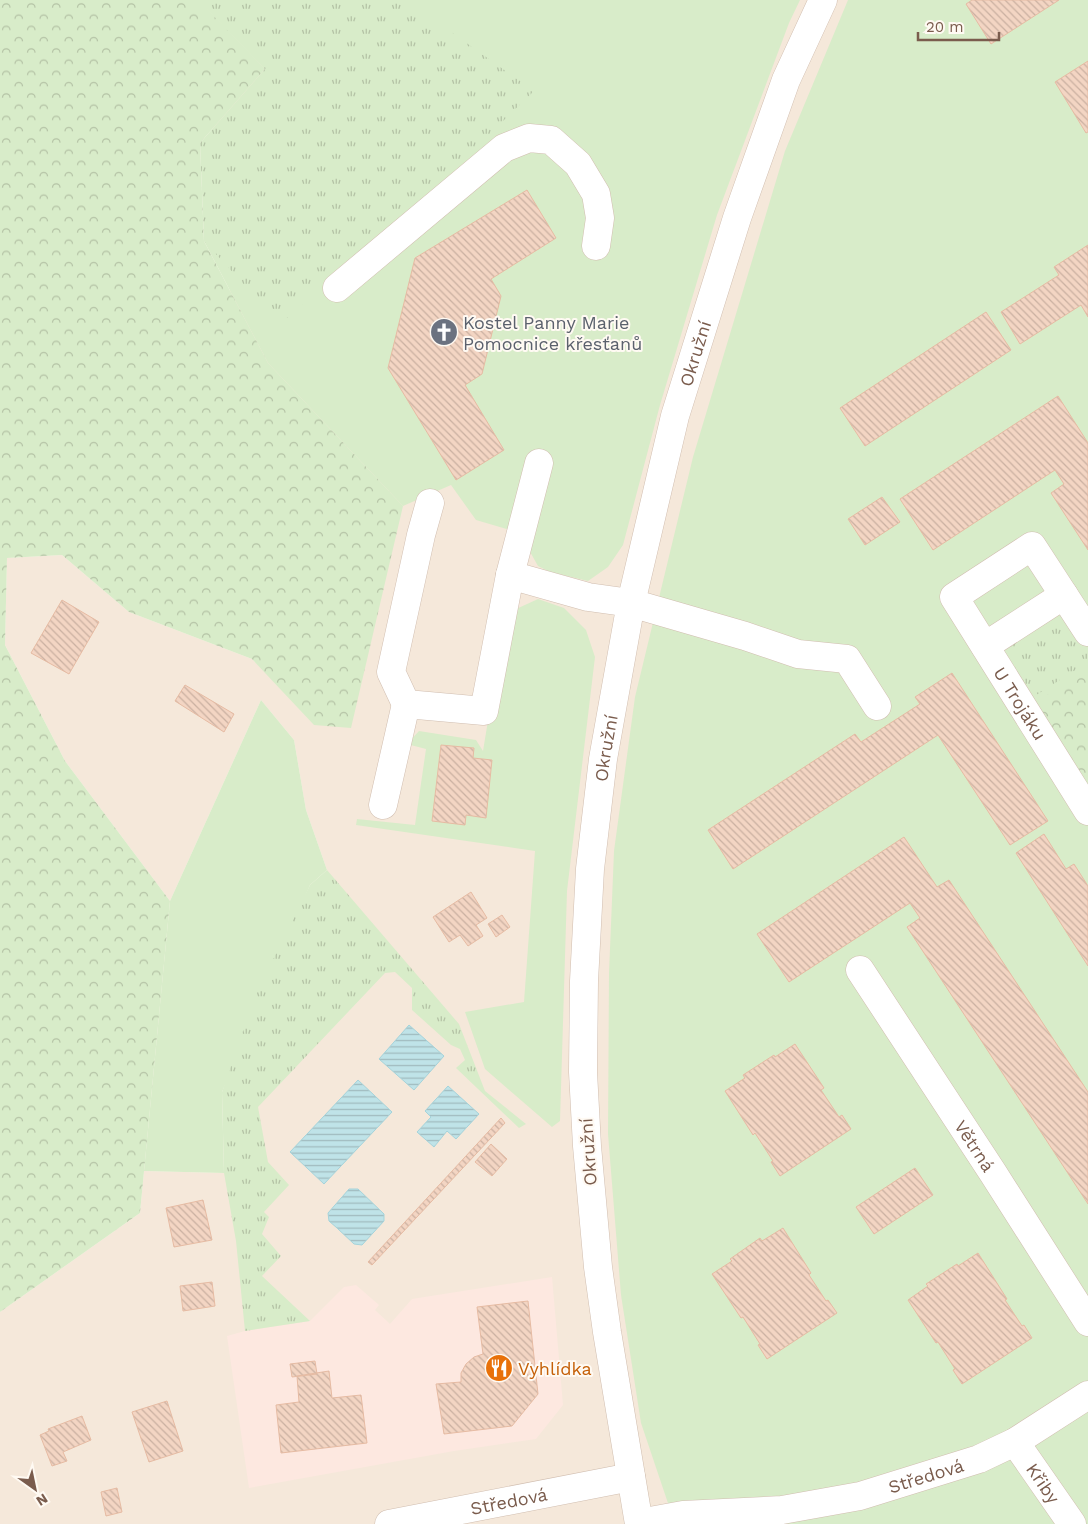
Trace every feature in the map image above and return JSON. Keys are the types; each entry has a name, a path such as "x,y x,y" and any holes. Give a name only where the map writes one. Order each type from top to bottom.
{"street":[{"name":"Okružní","path":"639,1524 630,1477 598,1266 587,1146 583,1072 584,981 590,869 603,759 631,603 675,416 736,218 786,80 822,0"},
{"path":"336,288 504,148 529,138 551,140 578,164 596,194 600,218 596,246"},
{"path":"406,704 484,711 510,575 539,463"},
{"path":"383,805 406,704 391,672 421,535 430,503"},
{"name":"U Trojáku","path":"1064,596 1032,546 954,597 1088,811"},
{"path":"510,575 588,597 631,603 798,654 847,659 877,706"},
{"path":"984,646 1064,596 1088,632"},
{"name":"Větrná","path":"860,970 983,1157 1088,1322"},
{"name":"Středová","path":"639,1524 683,1515 738,1518 860,1496 979,1459 1015,1442 1088,1395"},
{"name":"Křiby","path":"1015,1442 1072,1524"},
{"name":"Středová","path":"389,1524 630,1477"}],"shaded area":[{"path":"199,0 1088,0 1088,1524 0,1524 0,1312 140,1213 144,1171 224,1173 327,870 306,810 294,740 261,700 170,901 65,761 5,645 7,558 62,555 129,612 252,659 271,678"},
{"path":"552,1277 563,1405 536,1439 454,1451 249,1488 227,1336 245,1331 310,1321 344,1287 356,1285 379,1305 375,1310 390,1324 412,1299"}],"green space":[{"path":"0,0 199,0 265,69 200,143 204,241 268,363 403,506 351,728 314,725 252,659 129,612 62,555 7,558 5,645 65,761 170,901 140,1213 0,1312"},
{"path":"189,0 406,0 534,91 409,209 280,324 204,241 200,143 265,69 205,7 203,9"},
{"path":"199,0 800,0 789,23 717,215 660,405 623,545 608,567 588,581 550,572 538,566 529,550 530,536 476,520 451,485 403,506 268,363 204,241 265,69"},
{"path":"848,0 1088,0 1088,1524 675,1524 641,1423 621,1295 608,1134 609,973 614,851 635,697 693,457 785,151"},
{"path":"538,599 564,608 586,630 595,657 567,891 560,1121 552,1127 485,1069 465,1012 524,1002 535,851 356,825 357,819 415,825 426,749 407,744 419,731 476,740 483,751 503,629 514,610"},
{"path":"1061,612 1088,655 1088,662 1030,699 999,650"},
{"path":"1088,668 1088,795 1030,706"},
{"path":"261,700 294,740 306,810 327,870 310,885 222,1092 224,1173 144,1171 170,901"},
{"path":"327,870 459,1024 485,1091 526,1124 519,1128 456,1068 465,1060 460,1049 451,1045 412,1010 412,988 395,972 385,973 258,1107 268,1162 289,1185 264,1212 269,1217 262,1234 281,1256 262,1276 310,1321 245,1331 236,1241 224,1173 222,1092 255,996 310,885"}],"water":[{"path":"409,1025 444,1056 414,1090 379,1059"},
{"path":"358,1080 392,1112 324,1184 290,1152"},
{"path":"448,1086 479,1114 456,1139 447,1131 434,1147 417,1132 431,1117 425,1111"},
{"path":"349,1189 358,1189 384,1214 384,1221 362,1245 354,1244 329,1221 328,1213"}],"building":[{"path":"972,0 1059,0 991,44 966,4"},
{"path":"1088,61 1088,132 1086,133 1055,82"},
{"name":"Kostel Panny Marie Pomocnice křesťanů","path":"527,190 556,238 491,279 501,296 482,374 465,385 504,450 456,480 388,368 415,258"},
{"path":"1088,245 1088,317 1081,305 1020,344 1001,312 1059,275 1054,267"},
{"path":"986,312 1011,350 865,446 840,408"},
{"path":"1058,396 1088,443 1088,550 1051,493 1064,484 1055,470 933,550 900,499"},
{"path":"882,497 900,522 865,545 848,519"},
{"path":"62,600 99,622 69,674 31,653"},
{"path":"952,673 1048,821 1010,845 938,735 733,869 708,830 855,734 861,742 920,704 915,697"},
{"path":"185,685 234,714 224,732 175,701"},
{"path":"441,745 474,748 473,758 492,760 486,818 466,815 465,825 432,821"},
{"path":"1044,834 1066,869 1074,864 1088,886 1088,966 1016,853"},
{"path":"904,837 937,887 949,880 1088,1092 1088,1204 907,927 920,918 910,903 789,982 757,934"},
{"path":"471,892 487,918 476,925 483,936 468,946 460,935 449,942 433,917"},
{"path":"502,915 510,927 496,937 488,924"},
{"path":"795,1044 824,1088 821,1090 839,1117 842,1115 851,1129 780,1176 755,1133 753,1135 725,1091 745,1078 743,1075"},
{"path":"501,1118 505,1123 372,1265 368,1262"},
{"path":"491,1144 507,1159 492,1176 475,1162"},
{"path":"915,1168 933,1195 874,1234 856,1207"},
{"path":"203,1200 212,1240 174,1247 166,1208"},
{"path":"783,1228 811,1273 809,1275 826,1301 828,1300 837,1313 767,1359 743,1317 741,1318 712,1274 732,1261 730,1259 760,1238 762,1241"},
{"path":"978,1253 1007,1299 1005,1300 1032,1338 962,1384 938,1342 936,1343 908,1300 928,1286 926,1284"},
{"path":"212,1282 215,1306 183,1311 180,1286"},
{"name":"Vyhlídka","path":"528,1301 538,1394 512,1426 444,1434 436,1384 461,1382 461,1373 466,1364 474,1357 483,1354 477,1307"},
{"path":"315,1361 317,1374 292,1377 290,1364"},
{"path":"329,1371 332,1398 361,1395 367,1443 281,1453 276,1405 299,1402 297,1376"},
{"path":"167,1401 183,1451 149,1462 132,1412"},
{"path":"82,1416 91,1440 63,1452 67,1461 52,1466 40,1435 49,1431 48,1429"},
{"path":"117,1488 122,1512 106,1516 101,1492"}],"place":[{"name":"Kostel Panny Marie Pomocnice křesťanů","path":"444,332"},
{"name":"Vyhlídka","path":"499,1368"}]}
